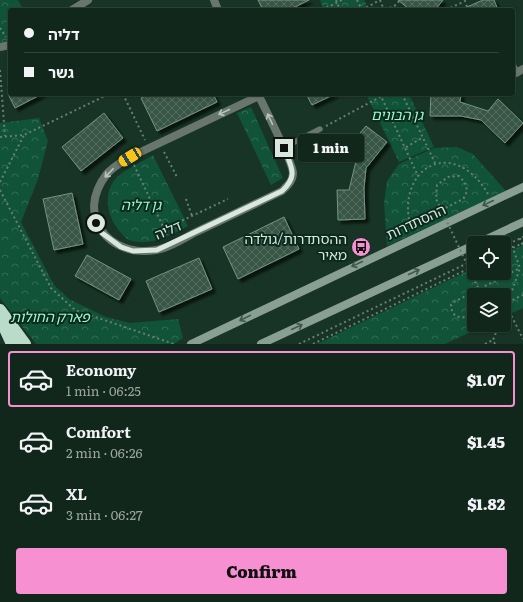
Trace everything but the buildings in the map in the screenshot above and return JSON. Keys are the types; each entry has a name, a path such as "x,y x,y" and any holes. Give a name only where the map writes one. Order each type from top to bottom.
{"highway":[{"path":"0,310 25,344"},
{"path":"0,319 12,344"}],"main road":[{"name":"ההסתדרות","path":"191,344 523,187"},
{"path":"493,236 523,222"},
{"path":"261,344 467,248"}],"street":[{"path":"75,8 88,0"},
{"name":"דליה","path":"257,96 130,157 107,175 99,187 94,199 96,223 102,233 121,247 133,251 157,250 282,191 290,183 294,172 284,148"},
{"path":"259,96 284,148"}],"lane":[{"path":"284,148 320,129"}],"path":[{"path":"325,8 336,1 342,0"},
{"path":"366,8 380,0"},
{"path":"389,8 396,5 400,0"},
{"path":"450,8 465,1 467,7"},
{"path":"0,70 5,136"},
{"path":"0,137 24,135 105,96"},
{"path":"123,96 149,148"},
{"path":"320,129 379,96"},
{"path":"381,96 418,176"},
{"path":"402,96 435,163"},
{"path":"0,182 24,135"},
{"path":"405,147 422,138"},
{"path":"160,143 177,177"},
{"path":"130,157 171,244"},
{"path":"413,238 408,214 409,196 418,176 424,169 435,163 456,163 462,167 480,181 492,201"},
{"path":"410,226 436,213 441,210 443,209 450,206 463,199 467,192 467,187 458,176 454,175 441,180 437,185 436,199 438,204 441,209 441,210 444,216 451,230 478,288"},
{"path":"0,190 51,288 75,310 174,344"},
{"path":"164,229 228,199"},
{"path":"186,200 192,216"},
{"path":"511,242 523,237"},
{"path":"520,238 523,247"},
{"path":"513,247 522,243"},
{"path":"511,244 520,268 511,294"},
{"path":"299,344 467,263"},
{"path":"481,288 520,268"},
{"path":"312,344 467,269"},
{"path":"467,295 451,305 451,309 457,318 462,319 467,317"},
{"path":"511,301 523,295"},
{"path":"511,315 523,339"},
{"path":"485,344 493,340 497,332"},
{"path":"493,340 495,344"}],"green space":[{"path":"0,0 18,0 23,8 8,8 8,41 0,43"},
{"path":"320,0 364,0 368,8 323,8"},
{"name":"גן הבונים","path":"367,96 410,96 434,147 399,162"},
{"path":"251,107 283,178 271,185 237,113"},
{"name":"פארק החולות","path":"39,118 48,141 38,179 21,222 54,285 69,299 106,317 130,323 178,319 183,338 174,344 36,344 0,298 0,123"},
{"path":"457,147 473,154 506,191 387,246 384,203 387,181 399,164 434,148"},
{"name":"גן דליה","path":"153,155 188,226 167,237 152,241 137,242 129,240 123,235 113,221 108,205 109,190 118,176"},
{"path":"523,245 523,308 511,314 511,288 467,288 467,332 471,332 445,344 317,344 467,271 467,280 511,280 511,251"}],"place":[{"name":"ההסתדרות/גולדה מאיר","path":"361,247"}],"route":[{"path":"96,223 102,233 121,247 133,251 157,250 282,191 290,183 294,172 284,148"}]}
